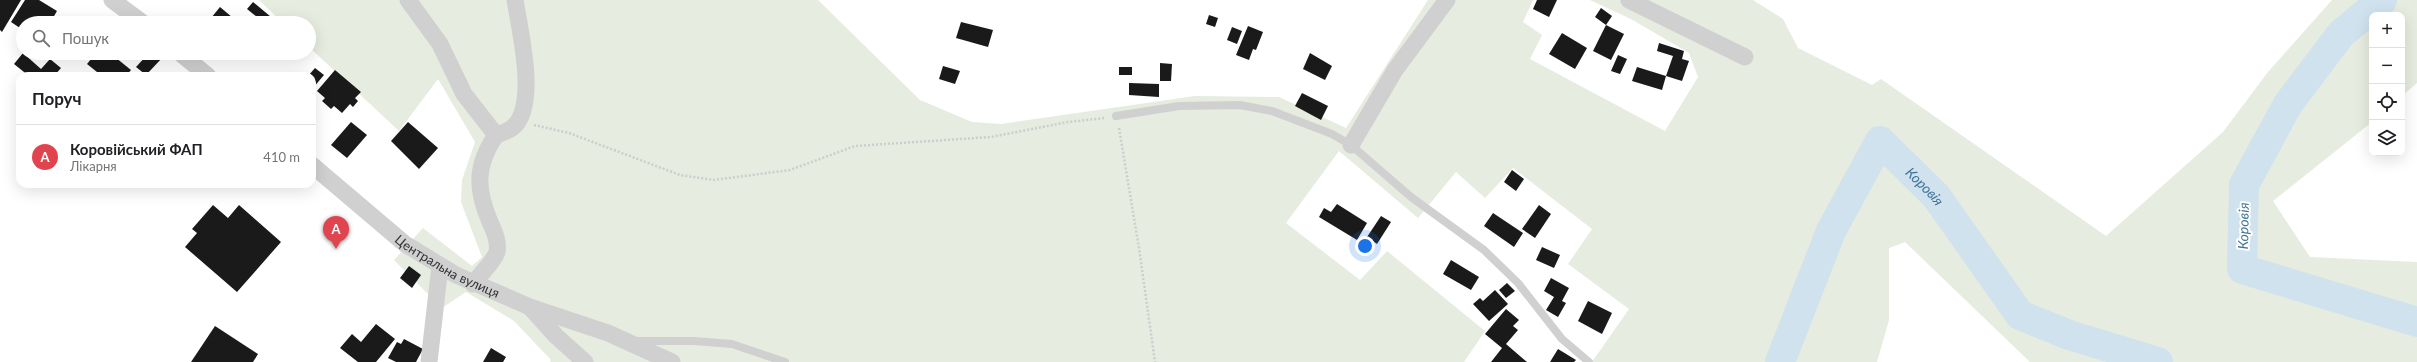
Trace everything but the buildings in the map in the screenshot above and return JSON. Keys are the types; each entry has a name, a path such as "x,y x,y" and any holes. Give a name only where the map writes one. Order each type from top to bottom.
{"street":[{"path":"112,0 134,16"},
{"path":"408,0 440,44 464,94 496,136"},
{"path":"473,284 494,258 497,248 495,233 483,205 479,190 479,177 484,159 496,136 516,125 524,109 526,90 515,0"},
{"path":"1351,145 1395,70 1447,0"},
{"path":"1629,0 1745,57"},
{"path":"189,60 203,72"},
{"name":"Центральна вулиця","path":"316,168 389,231 440,266 473,284 530,307 556,336 585,362"},
{"path":"429,362 440,266"},
{"path":"530,307 627,342 672,362"}],"lane":[{"path":"1116,116 1179,106 1240,104 1278,113 1332,134 1351,145 1392,182 1469,238 1499,263 1518,283 1562,339 1589,362"},
{"path":"627,342 694,341 732,344 785,362"}],"path":[{"path":"516,125 544,127 569,133 674,173 714,180 790,170 855,146 991,137 1068,122 1116,116 1139,248 1155,362"}],"shaded area":[{"path":"259,0 818,0 920,100 972,122 1001,124 1195,96 1279,97 1346,128 1428,0 1533,0 1523,22 1542,35 1530,59 1665,131 1698,77 1689,53 1631,19 1590,0 1753,0 1783,19 1798,48 1872,85 1881,79 2106,236 2223,132 2268,72 2332,0 2417,0 2417,83 2405,93 2405,12 2369,12 2369,124 2273,201 2310,257 2417,262 2417,362 2030,362 1905,242 1889,248 1889,320 1877,362 1592,362 1629,309 1568,264 1592,229 1513,168 1485,198 1456,172 1418,218 1339,151 1286,223 1360,280 1387,251 1485,331 1464,362 550,362 551,360 514,321 466,292 442,308 394,260 423,228 472,266 482,257 461,202 462,180 475,142 438,79 399,131 316,54 316,16 276,16"}],"waterway":[{"name":"Коровія","path":"2382,0 2341,34 2288,104 2244,185 2242,269 2417,322"},
{"name":"Коровія","path":"1780,362 1831,231 1880,141 1936,196 2020,315 2069,335 2158,362"}],"place":[{"name":"Коровійський ФАП","path":"336,249"}]}
